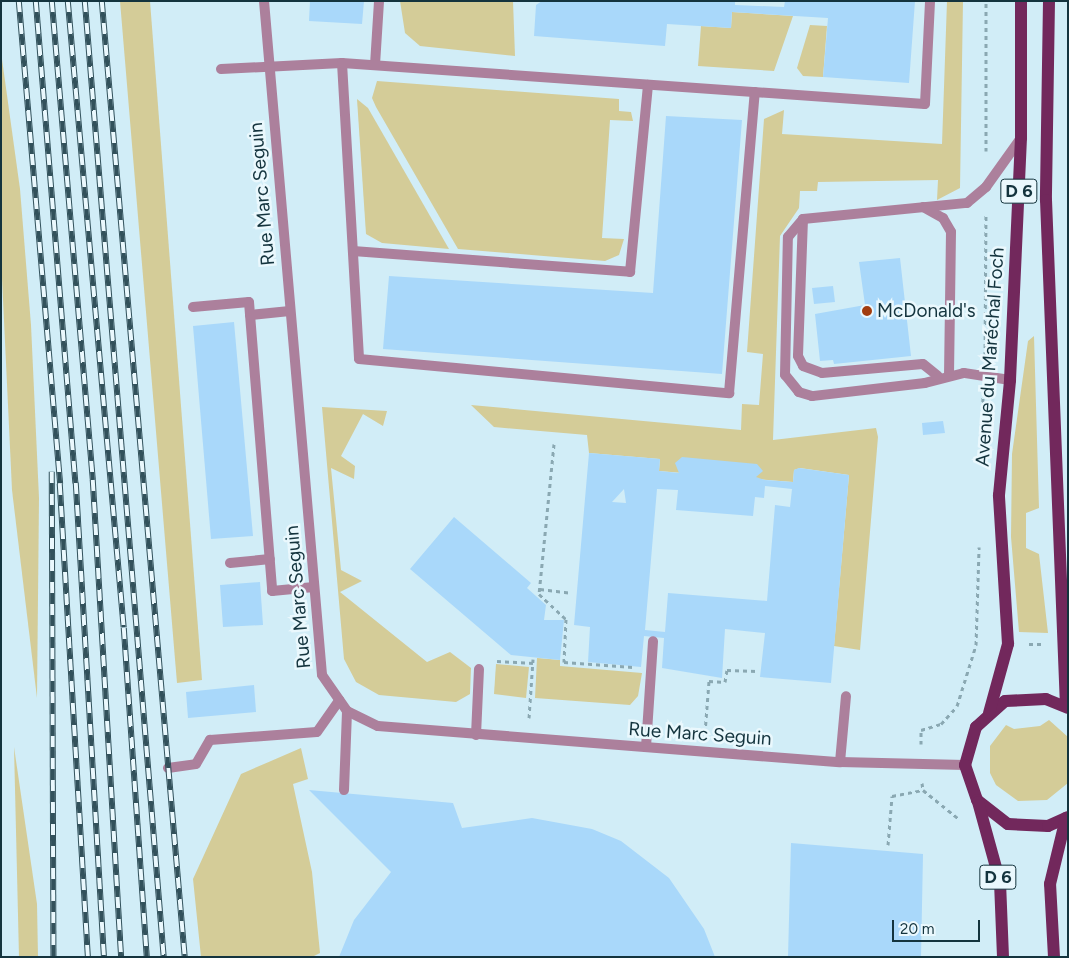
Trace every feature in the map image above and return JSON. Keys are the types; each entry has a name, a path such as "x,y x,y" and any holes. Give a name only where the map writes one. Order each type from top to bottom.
{"main road":[{"name":"Avenue du Maréchal Foch","path":"989,713 1008,644 998,495 1010,380 1021,138 1021,1"},
{"name":"D 6","path":"1049,1 1046,200 1057,581 1067,707"},
{"path":"1067,707 1026,697 1005,701 989,713 968,745 966,765 977,800 1008,824 1048,826 1067,818"},
{"name":"D 6","path":"977,800 1000,882 1003,957"},
{"path":"1054,957 1050,884 1067,818"}],"street":[{"name":"Rue Marc Seguin","path":"264,1 268,66 322,675 347,711 378,726 840,762 966,765"},
{"path":"375,65 379,1"},
{"path":"221,69 342,63 924,104 930,1"},
{"path":"342,63 359,359 729,393 755,92"},
{"path":"353,251 630,272 648,85"},
{"path":"944,375 925,383 812,396 790,384 785,375 788,237 803,219 966,203 986,187 1021,138"},
{"path":"922,207 942,218 951,232 944,375"},
{"path":"803,219 798,356 803,366 822,373 923,364 944,375 1010,380"},
{"path":"193,307 249,302 272,591 314,587"},
{"path":"250,315 290,311"},
{"path":"230,563 270,559"},
{"path":"1057,581 1068,572"},
{"path":"646,747 653,640"},
{"path":"476,734 479,669"},
{"path":"840,762 846,696"},
{"path":"168,768 196,764 210,740 317,732 339,700"},
{"path":"344,790 347,711"}],"path":[{"path":"986,1 986,160"},
{"path":"985,356 986,204"},
{"path":"554,444 539,594 566,619 564,662 651,669"},
{"path":"540,589 571,593"},
{"path":"1026,644 1049,644"},
{"path":"920,736 921,730 941,724 957,706 976,645 982,645"},
{"path":"497,661 533,661 528,738"},
{"path":"704,752 709,681 726,682 727,670 757,671"},
{"path":"888,844 892,796 923,790 965,825"}],"shaded area":[{"path":"120,1 150,1 202,680 177,683"},
{"path":"400,1 513,1 515,56 420,46 405,33"},
{"path":"947,1 963,1 960,188 937,200 938,180 818,182 817,191 800,191 799,208 780,236 773,440 876,428 878,437 860,650 834,646 849,475 800,468 794,470 793,482 659,471 660,459 589,453 587,435 494,427 471,405 741,430 742,404 759,405 763,354 747,352 764,119 784,110 782,134 942,144"},
{"path":"732,12 793,16 774,71 698,66 701,26 731,28"},
{"path":"810,25 827,26 823,77 803,76 797,68"},
{"path":"1,52 20,189 31,325 39,498 37,698 12,490 1,257"},
{"path":"377,81 619,99 619,111 631,112 633,121 610,120 602,238 624,239 619,255 605,261 458,249 376,107 372,98"},
{"path":"357,99 368,108 449,249 382,243 366,234"},
{"path":"1034,336 1039,508 1026,513 1026,548 1039,554 1048,633 1019,632 1011,537 1012,454 1028,341"},
{"path":"322,407 387,411 383,426 363,414 341,456 355,466 354,479 331,468 341,570 362,581 340,592 427,662 450,652 471,668 470,694 456,702 379,695 356,682 344,659"},
{"path":"537,658 560,660 560,666 642,673 638,696 630,705 535,698"},
{"path":"496,664 529,667 526,698 494,694"},
{"path":"1049,720 1068,737 1068,783 1047,800 1018,801 996,785 990,773 990,746 1006,725 1014,729 1040,726"},
{"path":"14,747 37,904 38,957 19,957"},
{"path":"301,748 308,779 293,784 312,872 320,953 312,957 201,957 193,879 241,774"}],"building":[{"path":"310,1 364,1 362,24 309,21"},
{"path":"542,1 735,1 735,5 784,7 785,1 915,1 909,83 823,77 828,18 732,12 731,28 667,24 665,46 534,36 536,5"},
{"path":"666,116 742,120 722,374 383,349 389,276 653,293"},
{"name":"McDonald's","path":"900,258 911,356 834,364 833,360 820,361 815,314 865,305 859,262"},
{"path":"833,286 835,302 814,304 812,288"},
{"path":"234,322 253,536 211,539 193,326"},
{"path":"943,421 945,433 923,435 922,423"},
{"path":"589,453 660,459 659,471 679,473 675,463 682,457 757,464 763,471 756,477 765,480 793,482 794,470 799,468 849,475 831,683 760,677 765,633 725,629 722,678 662,668 664,638 644,636 641,667 588,662 590,627 574,625","holes":["765,486 792,489 790,507 775,505 767,601 668,593 665,632 645,630 657,489 678,490 676,510 753,516 755,497 764,498","624,489 626,503 612,502"]},
{"path":"454,517 531,583 527,588 546,605 544,620 564,620 560,660 511,655 410,569"},
{"path":"260,582 263,625 223,627 220,585"},
{"path":"254,685 256,712 188,718 186,692"},
{"path":"309,790 453,803 462,828 532,818 592,829 621,841 669,878 704,929 715,957 339,957 354,920 391,872"},
{"path":"791,843 923,854 921,957 788,957"}],"railway":[{"path":"19,1 60,484 88,957"},
{"path":"36,1 76,483 104,957"},
{"path":"52,1 93,480 121,957"},
{"path":"68,1 124,628 147,957"},
{"path":"85,1 164,957"},
{"path":"102,1 185,957"},
{"path":"52,472 54,957"}],"place":[{"name":"McDonald's","path":"867,311"}]}
